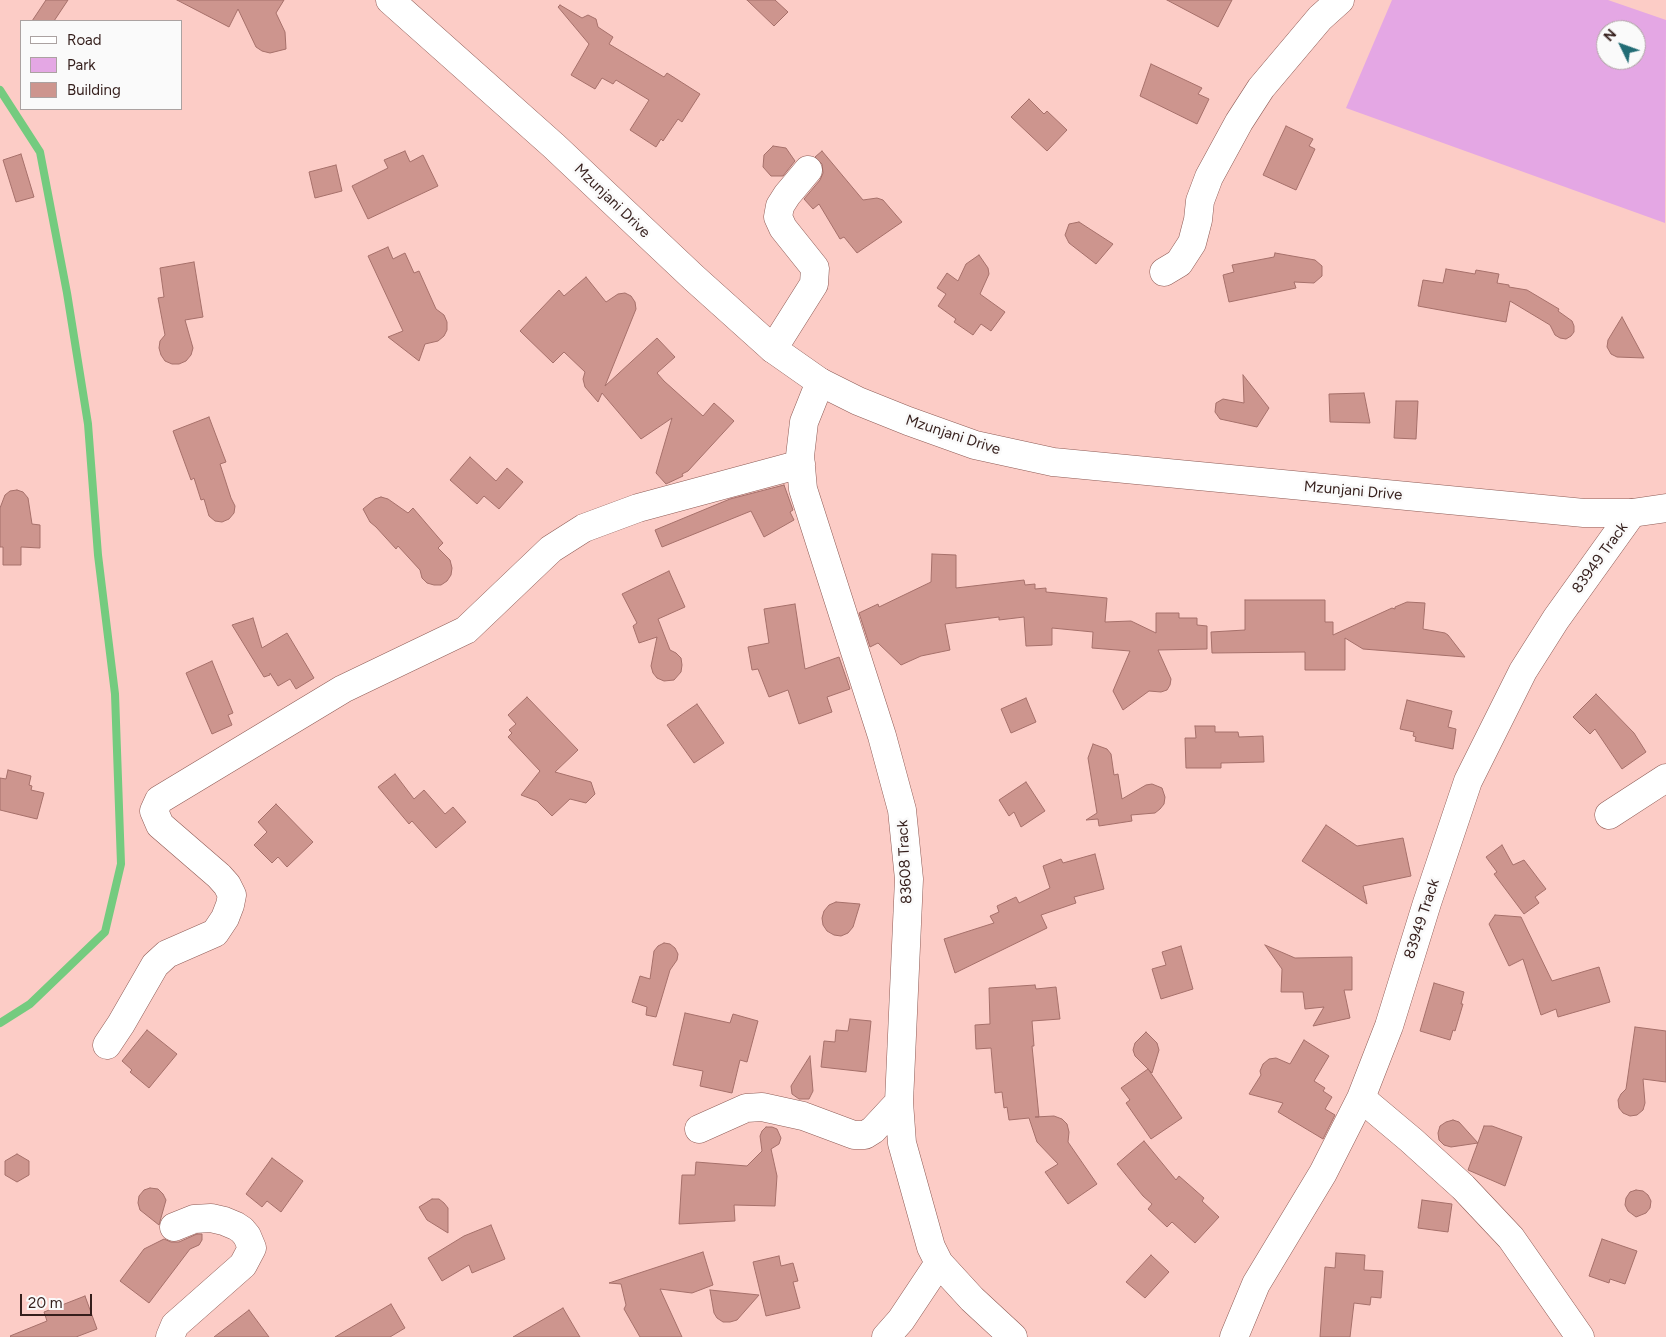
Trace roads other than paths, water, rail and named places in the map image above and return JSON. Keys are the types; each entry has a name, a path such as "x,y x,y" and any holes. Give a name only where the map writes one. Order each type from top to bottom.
{"street":[{"name":"Mzunjani Drive","path":"390,0 554,146 694,278 773,349 820,382 858,401 908,421 975,445 1053,462 1584,513 1632,512 1666,508"},
{"path":"1164,272 1178,263 1192,243 1198,220 1200,201 1210,177 1239,122 1267,81 1320,18 1340,0"},
{"path":"773,349 814,284 815,268 783,228 778,217 780,206 787,195 808,170"},
{"name":"83608 Track","path":"820,382 804,422 800,456 802,489 882,736 902,810 909,879 899,1102 902,1143 931,1247 939,1263 1012,1337"},
{"path":"107,1045 155,965 166,954 215,933 225,918 230,905 232,895 227,885 160,825 154,811 159,800 343,689 466,630 551,548 584,528 638,508 800,464"},
{"name":"83949 Track","path":"1234,1337 1256,1284 1323,1172 1361,1098 1389,1026 1427,903 1468,781 1524,671 1556,619 1632,512"},
{"path":"1609,815 1666,778"},
{"path":"1361,1098 1463,1187 1511,1238 1580,1337"},
{"path":"699,1129 746,1108 762,1107 803,1116 854,1135 865,1135 873,1130 899,1102"},
{"path":"170,1337 175,1325 243,1265 252,1248 248,1236 242,1230 224,1221 211,1218 194,1219 174,1227"},
{"path":"886,1337 901,1320 939,1263"}],"waterway":[{"path":"0,90 40,152 67,293 88,424 98,555 115,694 121,864 105,932 30,1004 0,1023"}]}
